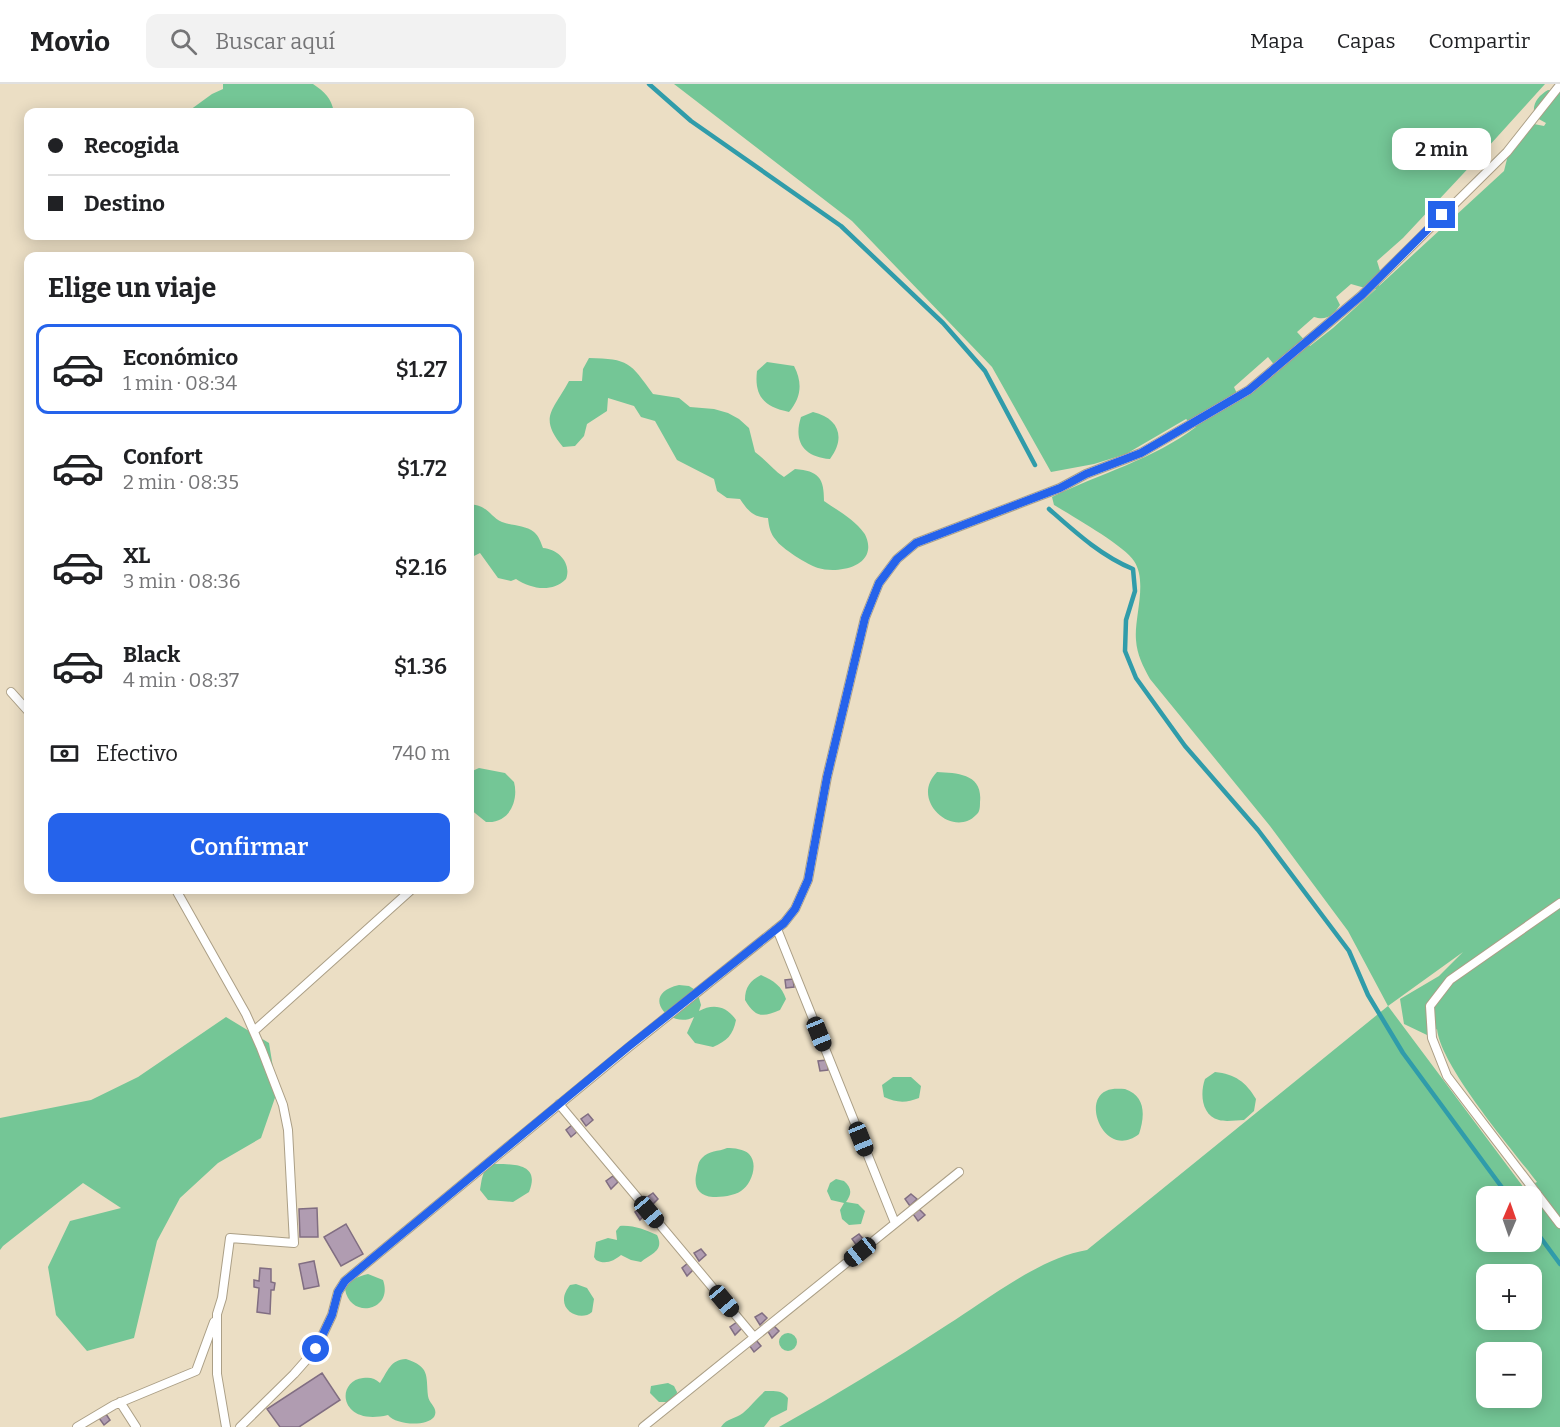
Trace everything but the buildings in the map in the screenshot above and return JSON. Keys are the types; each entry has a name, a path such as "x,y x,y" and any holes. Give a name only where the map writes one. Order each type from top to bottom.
{"lane":[{"path":"240,1427 316,1349 332,1315 338,1292 345,1281 777,929 795,909 808,880 827,777 865,618 879,583 897,559 916,543 1060,488 1086,474 1141,453 1249,390 1362,295 1507,152 1560,85"},
{"path":"11,692 24,707"},
{"path":"77,1427 120,1402 196,1371 217,1314 225,1280 230,1238 294,1244 288,1130 285,1113 254,1031 178,894"},
{"path":"254,1031 407,894"},
{"path":"1560,903 1450,981 1430,1006 1432,1038 1448,1076 1560,1224"},
{"path":"777,929 895,1223"},
{"path":"560,1104 754,1337"},
{"path":"643,1427 959,1172"},
{"path":"217,1314 217,1374 226,1427"},
{"path":"120,1402 136,1427"}],"green space":[{"path":"223,84 313,84 327,96 333,108 193,108 223,89"},
{"path":"674,84 1545,84 1488,147 1485,157 1476,160 1403,238 1377,261 1381,274 1379,286 1504,171 1508,155 1534,124 1544,126 1546,123 1535,117 1536,101 1548,90 1560,91 1560,1427 779,1427 885,1365 1033,1270 1069,1254 1087,1250 1388,1006 1348,931 1270,826 1150,679 1137,645 1140,579 1134,561 1120,547 1054,505 1052,497 1144,457 1196,427 1186,419 1126,454 1094,464 1051,472 992,367 852,221","holes":["1351,284 1376,289 1310,346 1297,332 1314,317 1326,318 1332,314 1340,305 1336,297","1268,357 1279,371 1240,400 1234,387","1463,952 1439,976 1400,999 1404,1024 1427,1035 1437,1029 1441,1045 1464,1085 1537,1182 1528,1186 1542,1186 1542,1252 1476,1252 1476,1186 1523,1186 1388,1006"]},
{"path":"589,358 621,361 639,375 653,394 679,398 690,407 714,409 739,419 749,428 755,452 784,477 795,469 810,472 818,477 823,487 824,501 851,520 865,535 868,541 866,556 861,562 848,568 832,570 818,568 795,556 774,537 768,518 751,513 740,499 727,498 717,491 714,479 677,460 655,421 641,417 634,406 608,398 607,411 587,424 584,436 575,446 563,447 551,428 553,407 569,381 582,381 583,369"},
{"path":"767,362 794,366 797,372 800,384 798,396 789,412 773,407 759,394 757,371"},
{"path":"813,412 829,419 837,430 838,444 830,459 813,455 803,447 800,441 798,434 801,417"},
{"path":"474,505 485,509 502,522 534,532 543,548 554,551 565,562 566,579 554,586 541,588 516,579 511,581 498,578 480,553 474,556"},
{"path":"479,768 505,773 514,782 515,797 511,810 501,819 486,822 474,812 474,770"},
{"path":"937,772 953,773 973,780 980,793 980,808 977,814 967,821 956,822 937,813 928,794 930,783"},
{"path":"761,975 777,984 786,999 780,1010 764,1015 752,1010 745,1000 749,985"},
{"path":"679,985 689,986 697,991 701,1005 699,1011 709,1007 719,1007 732,1015 736,1020 735,1025 726,1040 713,1047 695,1043 687,1033 694,1017 685,1020 676,1019 662,1009 659,1003 661,996 667,989"},
{"path":"226,1017 269,1043 277,1092 261,1138 218,1163 180,1198 157,1241 134,1338 87,1351 56,1315 48,1267 70,1221 121,1208 83,1183 0,1250 0,1118 91,1100 138,1077"},
{"path":"1215,1072 1239,1080 1256,1099 1254,1111 1244,1120 1219,1120 1205,1109 1202,1097 1203,1085 1205,1079"},
{"path":"893,1077 911,1077 921,1086 919,1098 901,1102 884,1097 882,1085"},
{"path":"1125,1089 1137,1096 1142,1107 1142,1120 1139,1134 1127,1140 1116,1140 1107,1135 1101,1126 1096,1106 1099,1097 1106,1091"},
{"path":"727,1148 742,1150 749,1154 754,1169 751,1179 745,1188 735,1194 713,1197 703,1194 696,1185 700,1161 705,1155"},
{"path":"493,1164 516,1165 528,1170 532,1182 529,1192 513,1202 488,1200 480,1190 485,1172"},
{"path":"836,1179 844,1181 849,1186 850,1194 846,1202 858,1204 865,1211 861,1224 849,1225 842,1219 840,1210 844,1203 831,1200 827,1191 830,1183"},
{"path":"620,1226 635,1227 657,1235 658,1248 641,1262 621,1255 609,1262 596,1260 594,1257 596,1242 608,1238 617,1240 616,1231"},
{"path":"368,1274 383,1280 385,1291 377,1305 362,1308 349,1299 345,1289 354,1279"},
{"path":"576,1284 587,1288 594,1299 592,1312 588,1315 578,1316 570,1312 565,1304 564,1297 567,1290 570,1285"},
{"path":"784,1333 792,1333 797,1338 795,1349 784,1351 779,1346 779,1338"},
{"path":"406,1359 419,1365 425,1373 428,1396 435,1409 434,1417 425,1422 404,1423 388,1415 372,1417 359,1415 351,1409 346,1394 348,1387 354,1381 370,1378 380,1383 396,1361"},
{"path":"668,1383 674,1386 677,1392 676,1398 671,1402 659,1402 650,1393 651,1386"},
{"path":"765,1391 786,1395 787,1410 771,1418 764,1427 721,1427 743,1413"}],"waterway":[{"path":"649,84 691,121 841,226 943,323 985,371 1035,465"},
{"path":"1049,509 1099,550 1133,569 1135,591 1126,620 1125,651 1136,678 1185,746 1258,830 1349,951 1368,995 1403,1053 1501,1186"},
{"path":"1542,1240 1560,1264"}],"route":[{"path":"316,1349 332,1315 338,1292 345,1281 628,1047 784,923 795,909 808,880 827,777 865,618 879,583 897,559 916,543 1060,488 1086,474 1141,453 1249,390 1362,295 1442,215"}]}
